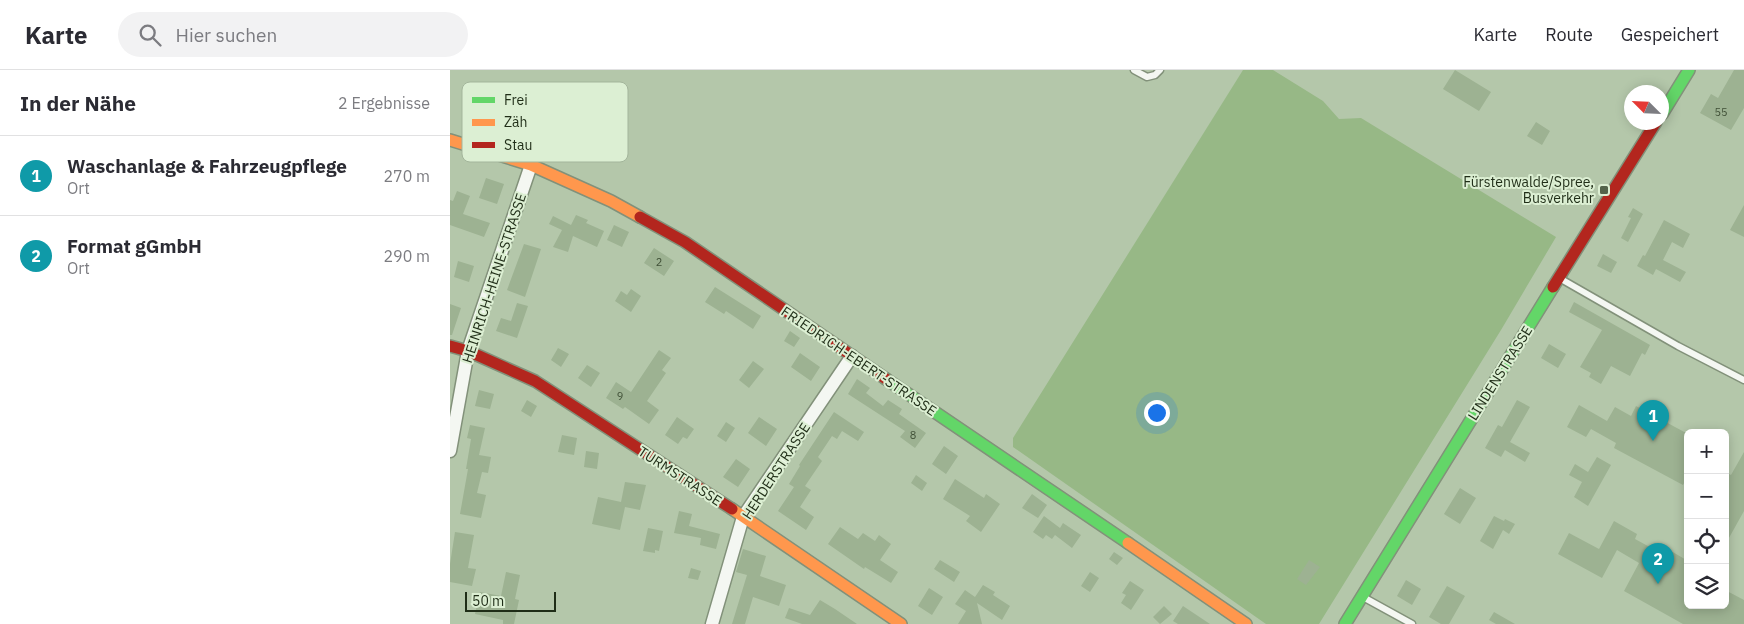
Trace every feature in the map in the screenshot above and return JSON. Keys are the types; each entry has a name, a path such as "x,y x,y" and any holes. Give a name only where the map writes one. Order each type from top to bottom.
{"street":[{"path":"1669,103 1689,70"},
{"name":"LINDENSTRASSE","path":"1345,624 1651,130"},
{"name":"FRIEDRICH-EBERT-STRASSE","path":"450,140 462,144"},
{"name":"FRIEDRICH-EBERT-STRASSE","path":"521,162 611,201 685,242 1246,624"},
{"name":"HEINRICH-HEINE-STRASSE","path":"450,451 468,351 531,165"},
{"name":"TURMSTRASSE","path":"450,346 468,351 535,381 743,517 901,624"},
{"name":"HERDERSTRASSE","path":"712,624 743,517 852,356"}],"lane":[{"path":"1134,70 1147,77 1155,75 1160,70"},
{"path":"1559,278 1678,346 1744,380"},
{"path":"1363,596 1412,624"}],"green space":[{"path":"1243,70 1273,70 1323,101 1339,119 1361,118 1556,237 1501,330 1319,624 1266,624 1013,447 1013,438"}],"building":[{"path":"1455,70 1491,92 1479,111 1443,89"},
{"path":"1734,70 1744,70 1744,108 1731,130 1700,113 1711,94 1718,98"},
{"path":"1536,122 1550,131 1542,145 1527,136"},
{"path":"486,178 504,184 497,204 479,198"},
{"path":"457,191 470,196 463,214 490,223 484,237 450,225 450,200 453,201"},
{"path":"1744,205 1744,237 1730,230"},
{"path":"1633,208 1643,214 1628,242 1621,238 1631,218 1628,217"},
{"path":"576,215 588,220 586,223 604,231 597,247 573,236 568,252 553,247 562,230 549,224 553,216 571,225"},
{"path":"1664,220 1690,234 1683,248 1672,242 1663,260 1686,272 1680,282 1656,269 1653,275 1637,266 1643,255 1645,256"},
{"path":"614,225 629,232 622,247 607,240"},
{"path":"524,244 541,249 525,297 507,290"},
{"path":"654,248 674,261 664,276 644,263"},
{"path":"1603,254 1617,262 1611,273 1597,266"},
{"path":"458,261 474,266 469,282 454,277"},
{"path":"715,287 761,316 753,329 726,311 724,314 705,302"},
{"path":"631,289 641,296 631,312 615,301 621,291 627,295"},
{"path":"1574,302 1650,345 1645,355 1642,353 1630,376 1611,366 1601,384 1589,377 1591,373 1580,367 1602,330 1569,312"},
{"path":"517,303 528,306 517,338 496,331 501,318 511,321"},
{"path":"450,304 461,308 452,335 450,335"},
{"path":"790,331 800,338 794,347 784,341"},
{"path":"1549,344 1566,354 1558,368 1541,358"},
{"path":"558,348 569,354 561,367 551,360"},
{"path":"659,350 671,358 662,370 666,373 647,401 659,410 649,424 625,407 623,409 606,398 616,382 631,392"},
{"path":"800,353 820,367 811,381 791,367"},
{"path":"753,361 764,369 749,388 739,380"},
{"path":"587,365 600,373 591,387 578,378"},
{"path":"857,379 870,388 866,393 883,406 888,400 902,409 899,414 926,433 915,448 900,437 905,431 848,394"},
{"path":"479,390 494,394 490,409 475,406"},
{"path":"527,400 537,406 531,417 521,411"},
{"path":"1517,400 1530,407 1510,442 1530,453 1525,462 1505,450 1501,457 1485,448 1498,425 1502,427"},
{"path":"1579,405 1607,421 1615,407 1631,416 1636,406 1684,432 1684,483 1683,485 1614,448 1616,443 1591,429 1586,437 1567,427"},
{"path":"834,412 864,432 858,441 842,431 837,439 832,436 818,457 822,461 805,486 811,490 800,507 814,517 806,530 778,511 794,487 789,484 799,465"},
{"path":"677,417 694,429 687,439 683,437 678,444 665,435"},
{"path":"759,417 777,429 766,446 748,433"},
{"path":"726,422 735,428 726,442 717,436"},
{"path":"470,425 485,428 479,455 491,457 488,473 482,472 477,493 486,495 481,518 460,514 468,469 466,469 471,439 467,438"},
{"path":"562,435 577,438 574,455 558,452"},
{"path":"944,446 958,456 946,474 932,464"},
{"path":"586,451 599,453 597,469 584,467"},
{"path":"1744,452 1744,511 1729,538 1729,474 1731,475"},
{"path":"1597,457 1611,465 1588,506 1574,497 1582,482 1569,475 1575,464 1588,472"},
{"path":"736,459 750,469 738,487 723,477"},
{"path":"916,475 927,483 922,491 911,483"},
{"path":"955,479 984,498 986,494 1000,504 981,532 966,521 970,516 943,499"},
{"path":"625,482 646,485 640,510 625,507 620,530 592,524 598,497 621,502"},
{"path":"1460,488 1476,498 1460,524 1444,514"},
{"path":"1032,494 1047,505 1038,518 1022,508"},
{"path":"679,511 692,514 689,526 720,534 716,549 700,545 701,538 674,533"},
{"path":"1044,516 1060,528 1063,523 1081,535 1072,548 1055,535 1052,539 1046,535 1043,539 1033,532"},
{"path":"1494,516 1515,524 1509,534 1503,530 1493,549 1480,541"},
{"path":"1614,521 1637,534 1635,539 1668,557 1671,551 1684,559 1684,609 1729,609 1729,592 1744,600 1744,624 1683,624 1624,591 1639,563 1617,550 1602,578 1558,554 1569,533 1599,549"},
{"path":"840,527 858,539 863,533 875,541 879,535 891,544 880,560 898,572 891,583 865,567 864,569 828,544"},
{"path":"648,528 663,531 659,551 655,550 655,553 643,551"},
{"path":"455,532 474,535 468,568 476,569 472,586 450,582 450,564"},
{"path":"743,549 766,556 760,576 786,585 779,606 753,597 745,624 732,624 747,575 736,572"},
{"path":"1114,552 1123,558 1117,565 1109,559"},
{"path":"940,560 960,572 954,582 934,569"},
{"path":"1309,560 1320,567 1306,585 1297,579"},
{"path":"691,568 701,571 698,580 688,578"},
{"path":"506,572 520,575 515,599 519,600 514,624 503,624 503,620 475,614 480,592 501,596"},
{"path":"1090,572 1099,578 1090,592 1081,586"},
{"path":"1406,580 1421,589 1412,605 1397,596"},
{"path":"1130,581 1144,590 1131,610 1121,603 1126,595 1122,593"},
{"path":"983,585 995,592 993,595 1010,606 1002,620 977,603 982,624 958,624 966,611 955,604 965,590 975,597"},
{"path":"1447,586 1465,596 1449,624 1441,624 1429,617"},
{"path":"929,588 943,597 932,615 918,606"},
{"path":"820,600 857,624 802,624 785,618 789,608 810,615"},
{"path":"1164,606 1172,614 1160,624 1153,617"},
{"path":"1183,606 1210,624 1178,624 1173,621"},
{"path":"1494,612 1515,624 1496,624 1489,620"}],"traffic: fast":[{"path":"1669,103 1689,70"},
{"path":"1345,624 1553,287"},
{"path":"886,379 1128,543"}],"traffic: slow":[{"path":"450,140 462,144"},
{"path":"521,162 611,201 640,217"},
{"path":"732,509 901,624"},
{"path":"1128,543 1246,624"}],"traffic: jam":[{"path":"1553,287 1651,130"},
{"path":"640,217 685,242 886,379"},
{"path":"450,346 468,351 535,381 732,509"}],"place":[{"name":"Fürstenwalde/Spree, Busverkehr","path":"1604,190"},
{"name":"Waschanlage & Fahrzeugpflege","path":"1653,441"},
{"name":"Format gGmbH","path":"1658,584"}]}
